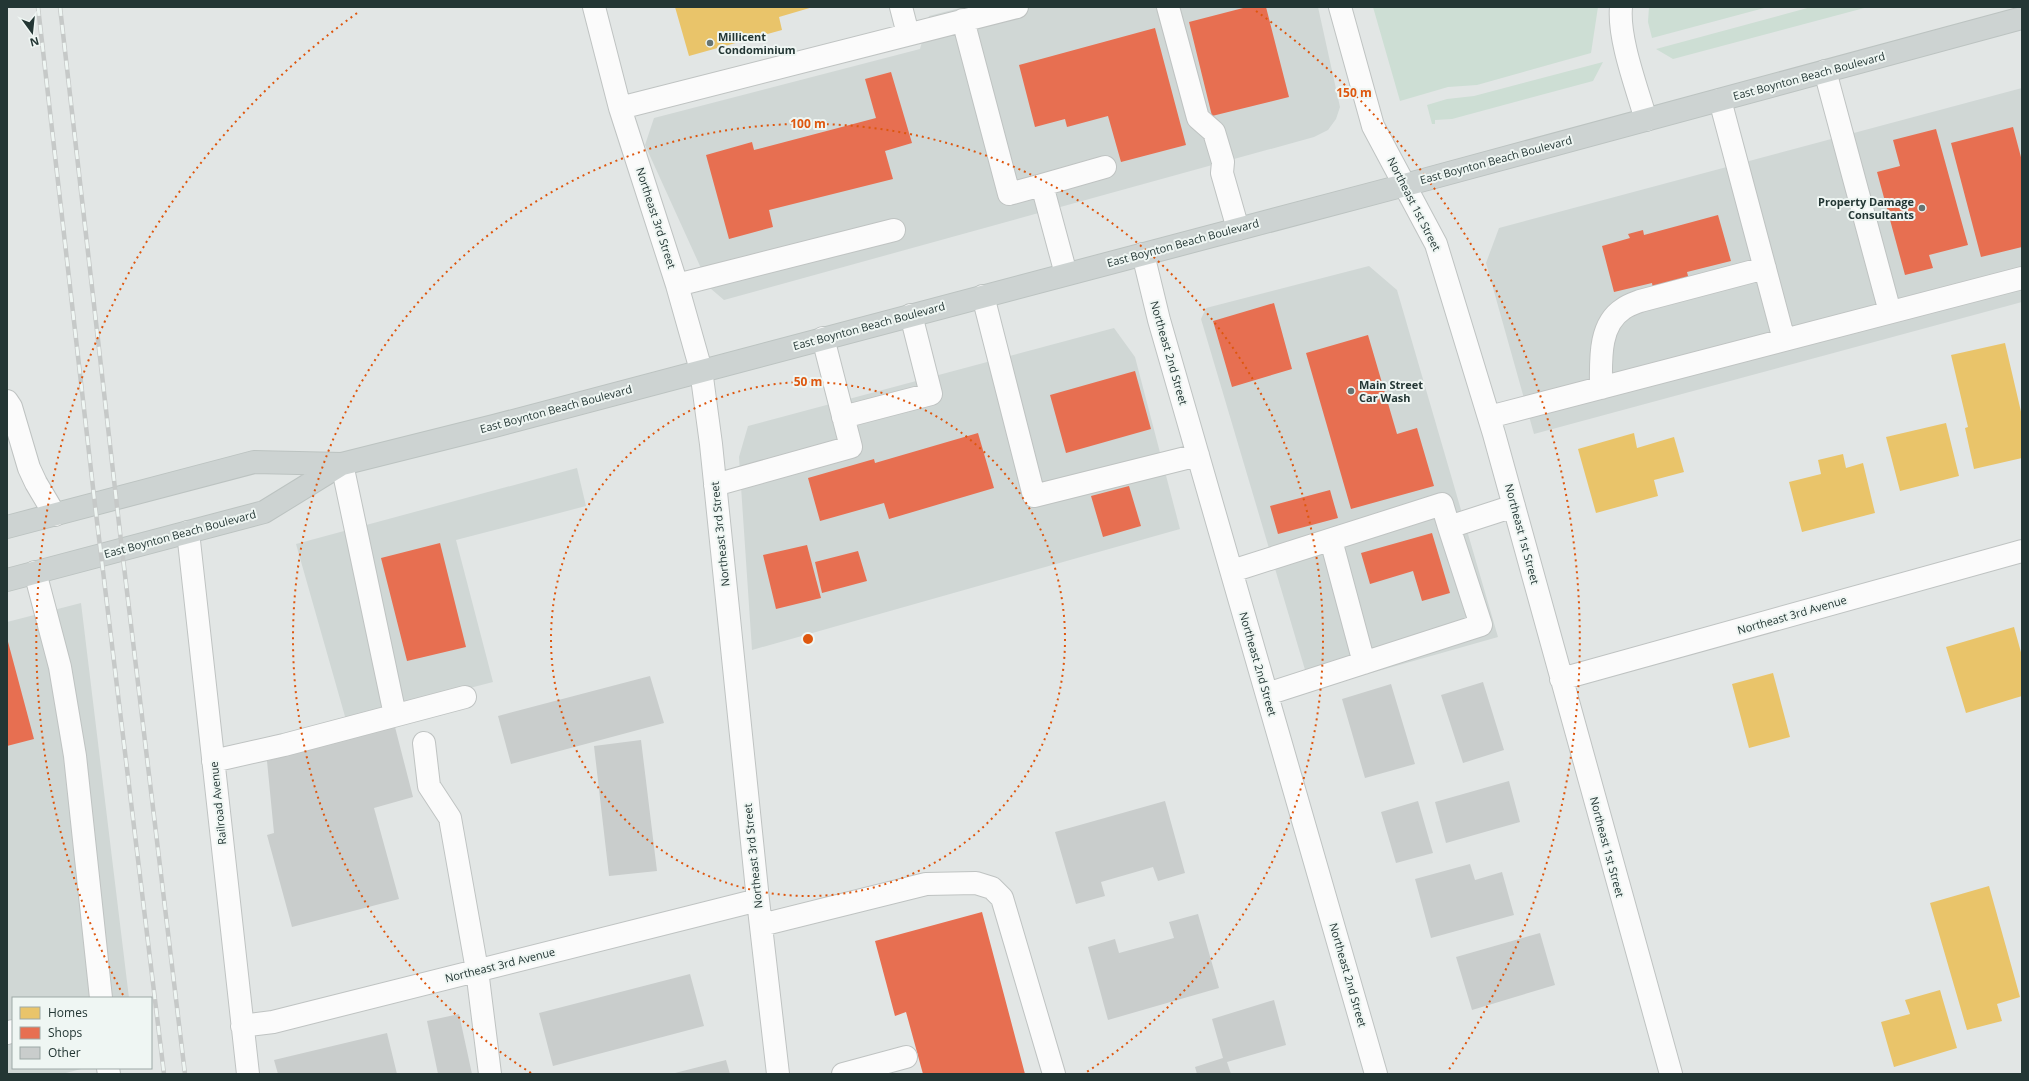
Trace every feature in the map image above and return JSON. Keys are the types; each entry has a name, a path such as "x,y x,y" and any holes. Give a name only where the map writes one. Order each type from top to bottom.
{"main road":[{"name":"East Boynton Beach Boulevard","path":"7,527 254,462 342,464 494,426 1405,185 2022,18"},
{"name":"East Boynton Beach Boulevard","path":"7,580 264,512 342,464"}],"street":[{"name":"Northeast 3rd Street","path":"594,7 620,108 677,285 701,370 715,485 758,900 778,1074"},
{"path":"900,7 908,34"},
{"path":"620,108 1018,7"},
{"path":"1168,7 1198,118 1214,132 1223,162 1222,173 1238,229"},
{"name":"Northeast 1st Street","path":"1340,7 1373,126 1436,244 1489,417 1671,1074"},
{"path":"1621,7 1620,20 1625,43 1646,120"},
{"path":"963,20 1009,194 1105,167"},
{"path":"1826,71 1890,312"},
{"path":"1720,100 1784,340"},
{"path":"1042,185 1066,274"},
{"path":"677,285 894,230"},
{"name":"Northeast 2nd Street","path":"1142,254 1198,455 1376,1074"},
{"path":"1601,388 1602,353 1605,334 1614,317 1622,309 1640,301 1765,268"},
{"path":"1489,417 2022,278"},
{"path":"983,296 1034,496 1198,455"},
{"path":"843,417 931,394 910,315"},
{"path":"715,485 851,447 823,338"},
{"path":"7,401 11,407 29,468 55,515"},
{"path":"342,464 395,715"},
{"path":"1232,572 1442,504 1481,625 1267,694"},
{"path":"1449,527 1514,506"},
{"name":"Railroad Avenue","path":"188,532 248,1074"},
{"path":"1331,540 1364,662"},
{"name":"Northeast 3rd Avenue","path":"1561,679 2022,551"},
{"path":"35,572 60,666 75,756 101,997"},
{"path":"213,761 284,745 465,697"},
{"path":"424,743 429,786 450,818 477,970 490,1074"},
{"path":"761,926 858,900 926,884 976,883 992,888 1002,898 1054,1074"},
{"name":"Northeast 3rd Avenue","path":"242,1026 273,1022 758,900"},
{"path":"843,1074 906,1057"}],"shaded area":[{"path":"964,7 1318,7 1340,107 1336,119 1328,130 1314,137 724,300 710,288 645,145 654,118 920,49 929,16"},
{"path":"2022,88 2022,302 1534,434 1486,263 1499,228"},
{"path":"1369,266 1397,290 1498,637 1311,690 1201,319 1206,308"},
{"path":"1114,328 1135,357 1180,529 752,650 739,457 748,426"},
{"path":"577,468 586,506 456,540 493,682 346,720 296,544"},
{"path":"81,603 129,997 12,997 12,1069 81,1069 62,1074 7,1074 7,622"}],"green space":[{"path":"1373,7 1598,7 1591,53 1477,85 1448,87 1400,101"},
{"path":"1649,7 1768,7 1652,38 1648,22"},
{"path":"1811,7 1868,7 1673,59 1656,49"},
{"path":"1603,62 1593,81 1452,119 1435,120 1435,124 1432,124 1427,105 1447,99 1474,96"}],"building: Homes":[{"name":"Millicent Condominium","path":"675,7 813,7 779,17 782,30 689,56"},
{"path":"2005,343 2022,416 2022,458 1974,469 1965,428 1968,427 1951,355"},
{"path":"1946,423 1959,476 1900,491 1886,437"},
{"path":"1634,433 1637,448 1674,437 1684,472 1654,480 1658,496 1596,513 1578,449"},
{"path":"1843,454 1846,468 1863,463 1875,513 1802,532 1789,482 1821,474 1818,460"},
{"path":"2014,627 2022,656 2022,696 1966,713 1946,647"},
{"path":"1773,673 1790,737 1749,748 1732,684"},
{"path":"1989,886 2020,997 1997,1004 2002,1021 1967,1030 1930,903"},
{"path":"1940,990 1957,1048 1894,1067 1881,1022 1910,1014 1905,1000"}],"building: Shops":[{"path":"1247,7 1266,7 1289,97 1212,116 1189,22"},
{"path":"1155,28 1186,145 1121,162 1108,116 1067,127 1065,119 1035,127 1019,65"},
{"path":"891,72 912,143 885,151 893,179 769,210 773,227 729,239 706,155 752,142 754,150 876,118 865,79"},
{"path":"2013,127 2022,161 2022,247 1981,257 1951,143"},
{"name":"Property Damage Consultants","path":"1936,129 1968,245 1929,255 1933,268 1905,275 1877,172 1900,166 1893,140"},
{"path":"1718,215 1731,261 1687,272 1689,280 1653,289 1652,283 1614,292 1602,246 1630,238 1628,234 1643,230 1644,235"},
{"path":"1274,303 1292,369 1232,387 1213,321"},
{"name":"Main Street Car Wash","path":"1368,335 1397,434 1417,428 1434,486 1351,509 1306,353"},
{"path":"1135,371 1151,429 1066,453 1050,395"},
{"path":"978,433 994,488 889,519 884,503 820,521 808,478 874,459 875,463"},
{"path":"1129,486 1141,526 1103,537 1091,496"},
{"path":"1330,490 1338,518 1278,534 1270,506"},
{"path":"1432,533 1450,593 1422,601 1413,571 1370,584 1361,553"},
{"path":"440,543 466,647 407,661 381,558"},
{"path":"807,545 821,598 776,609 763,555"},
{"path":"858,551 867,581 822,593 815,562"},
{"path":"7,638 34,739 7,746"},
{"path":"982,912 1025,1074 923,1074 906,1012 895,1016 875,941"}],"building: Other":[{"path":"650,676 664,723 511,764 498,716"},
{"path":"1483,682 1504,750 1463,763 1441,695"},
{"path":"1391,684 1415,764 1365,778 1342,699"},
{"path":"395,727 413,797 374,808 399,899 292,927 267,835 274,833 267,761"},
{"path":"641,740 657,871 609,876 594,746"},
{"path":"1509,781 1520,822 1446,843 1435,802"},
{"path":"1165,801 1185,873 1158,881 1153,867 1101,882 1105,896 1076,904 1055,832"},
{"path":"1418,801 1433,853 1396,863 1381,812"},
{"path":"1470,864 1475,880 1502,872 1514,915 1431,938 1415,879"},
{"path":"1198,914 1219,988 1108,1020 1088,947 1115,939 1119,953 1174,938 1169,922"},
{"path":"1540,933 1555,985 1472,1010 1456,957"},
{"path":"690,974 704,1026 553,1066 539,1013"},
{"path":"1274,1000 1286,1045 1227,1062 1231,1074 1197,1074 1195,1067 1223,1058 1212,1019"},
{"path":"459,1014 472,1074 438,1074 427,1021"},
{"path":"387,1033 397,1074 278,1074 274,1060"},
{"path":"726,1060 730,1074 675,1074 675,1073"}],"railway":[{"path":"38,7 95,505 164,1074"},
{"path":"60,7 122,550 185,1074"}],"place":[{"name":"Millicent Condominium","path":"710,43"},
{"name":"Property Damage Consultants","path":"1922,208"},
{"name":"Main Street Car Wash","path":"1351,391"}]}
